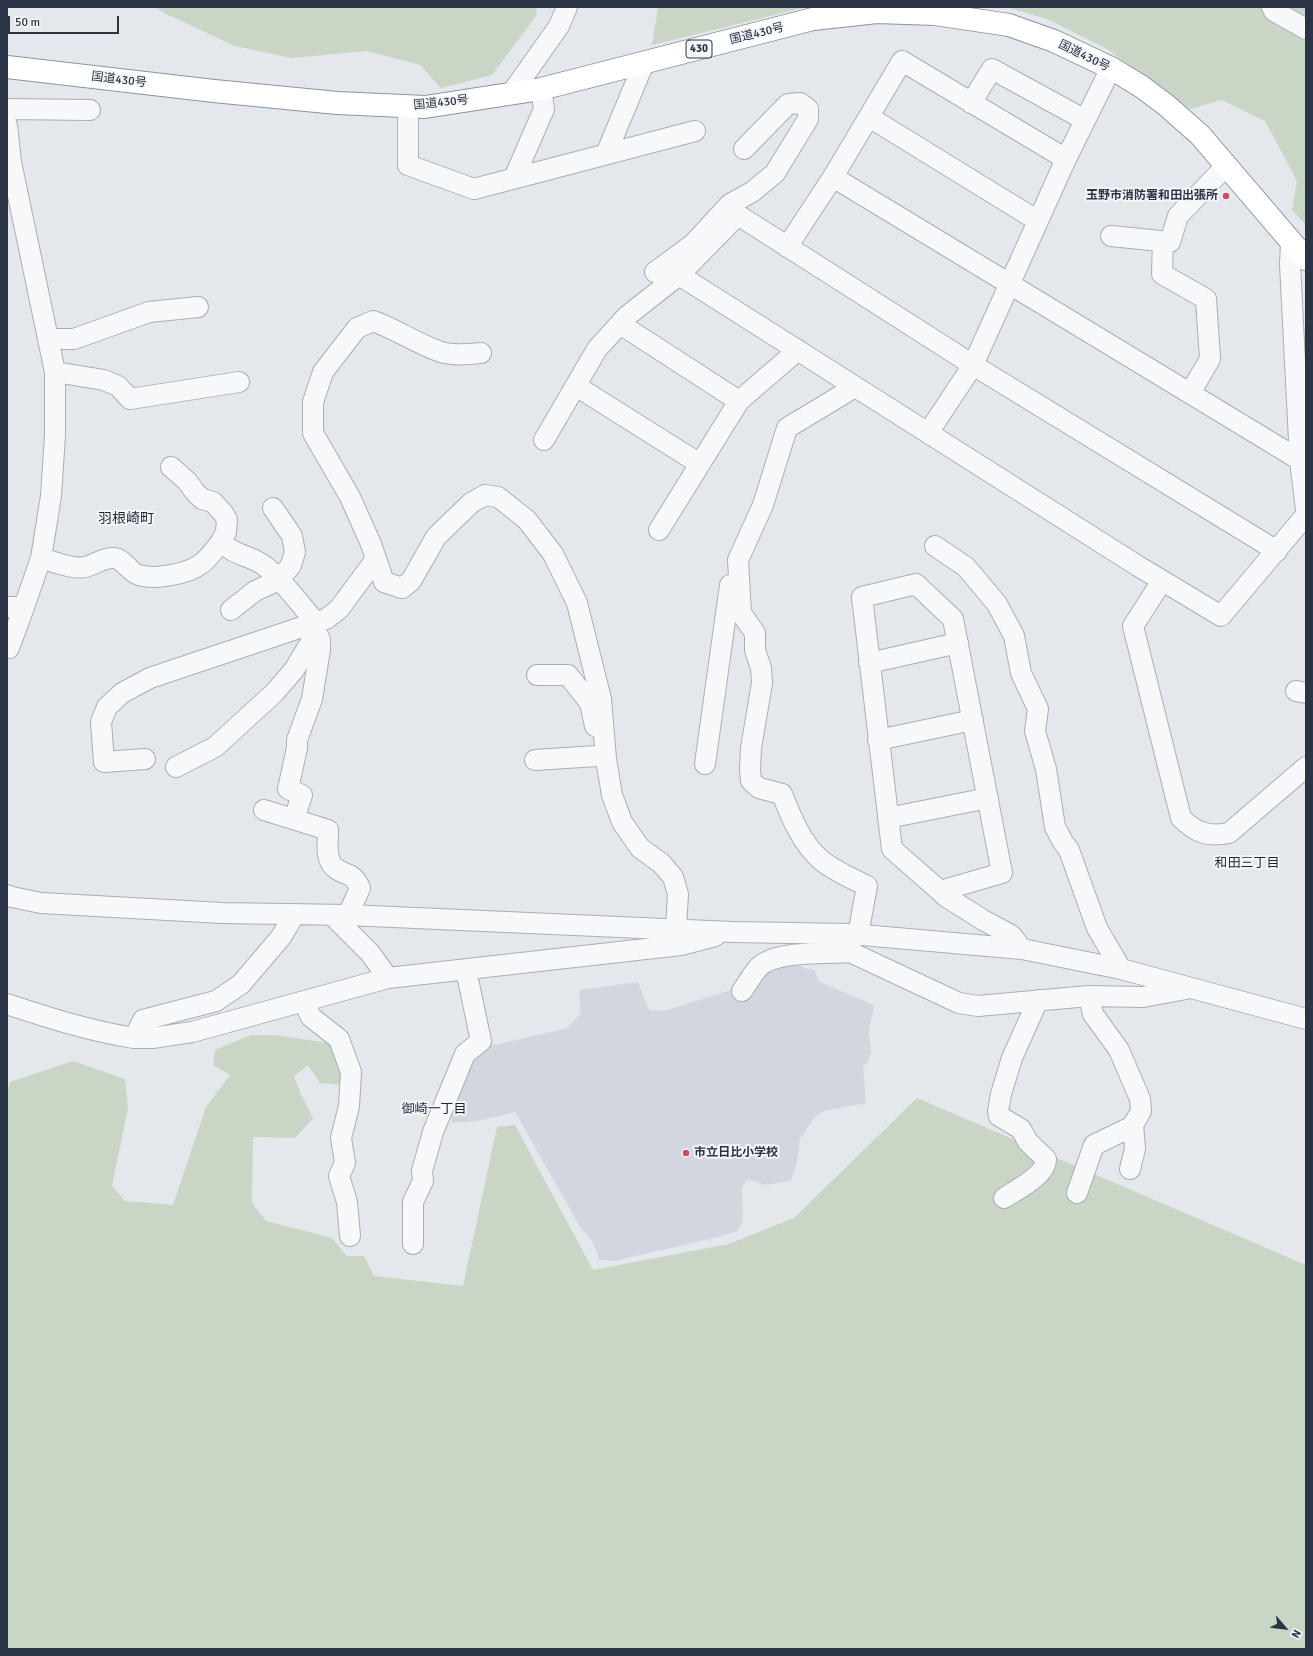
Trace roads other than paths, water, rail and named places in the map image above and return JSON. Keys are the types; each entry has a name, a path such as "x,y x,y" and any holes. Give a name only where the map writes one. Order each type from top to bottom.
{"highway":[{"name":"国道430号","path":"7,67 337,104 425,108 541,89 813,19 877,12 935,14 1009,26 1054,42 1111,68 1142,87 1166,105 1200,135 1306,259"}],"street":[{"path":"511,94 559,26 567,7"},
{"path":"1272,7 1274,11 1306,29"},
{"path":"787,247 833,177 902,61 1066,159"},
{"path":"606,154 644,63"},
{"path":"928,433 973,365 1066,159 1111,68"},
{"path":"972,102 992,69 1085,120"},
{"path":"514,178 544,110 541,89"},
{"path":"544,440 597,349 627,316 679,275 734,210 752,192 775,173 808,119 808,110 800,103 788,104 744,149"},
{"path":"408,107 408,165 474,189 695,131"},
{"path":"7,109 90,110"},
{"path":"869,117 1038,221"},
{"path":"7,125 11,162 55,372 55,436 51,496 41,558 16,607 7,648"},
{"path":"1111,236 1170,242 1178,216 1226,166"},
{"path":"833,177 1300,460"},
{"path":"734,210 787,247 973,365 1277,551"},
{"path":"655,272 693,244 734,210"},
{"path":"1163,241 1162,274 1206,299 1210,359 1190,393"},
{"path":"1291,243 1290,264 1300,460 1306,510"},
{"path":"679,275 1162,581 1221,616 1306,515"},
{"path":"49,339 74,339 149,312 198,307"},
{"path":"481,353 458,355 442,352 411,340 389,327 373,321 357,328 323,372 313,402 313,433 350,497 371,544 384,582 402,588 411,581 436,537 471,503 485,495 498,496 527,520 553,554 577,603 601,699 602,757"},
{"path":"620,324 739,401"},
{"path":"659,530 739,401 798,350"},
{"path":"55,372 104,380 118,386 130,400 239,382"},
{"path":"576,386 700,464"},
{"path":"705,764 730,585 738,560 762,505 787,428 854,387"},
{"path":"41,558 68,566 84,568 105,559 115,558 123,562 139,575 158,577 187,572 201,564 221,542 226,532 227,520 213,502 202,499 187,481 171,467"},
{"path":"232,610 255,591 279,580 290,565 295,552 292,536 273,508"},
{"path":"221,542 242,556 255,560 266,567 279,580 316,626 320,640 320,650 312,699 297,740 297,748 288,789 302,795 294,819"},
{"path":"935,546 966,567 997,604 1014,636 1021,673 1038,709 1035,731 1046,770 1055,827 1063,842 1070,850 1097,928 1121,969"},
{"path":"146,759 104,762 101,722 108,707 122,693 150,678 316,626 339,609 376,559"},
{"path":"738,560 740,613 755,633 755,650 762,682 751,748 750,769 752,781 759,788 782,794 792,820 812,851 821,860 866,886 853,940"},
{"path":"1162,581 1133,626 1181,818 1190,828 1203,833 1216,835 1229,833 1306,767"},
{"path":"940,891 1002,873 953,618 916,584 862,597 892,849 940,891 983,920 1011,935 1022,949"},
{"path":"176,767 215,746 274,693 294,670 313,638 316,626"},
{"path":"869,663 958,643"},
{"path":"537,675 568,675 590,703 612,795 622,822 640,848 661,864 673,876 678,894 676,928"},
{"path":"878,740 973,720"},
{"path":"535,760 602,757"},
{"path":"888,818 988,798"},
{"path":"264,810 328,830 328,854 333,867 356,879 360,888 340,915"},
{"path":"7,895 41,902 222,913 340,915 676,928 853,940 1022,949 1121,969 1306,1019"},
{"path":"134,1038 143,1020 216,1001 240,984 281,938 295,914"},
{"path":"340,915 388,978"},
{"path":"7,1004 52,1020 101,1033 134,1038 152,1038 192,1032 388,978 681,945 732,932"},
{"path":"742,991 758,968 771,960 853,940 959,1003 978,1006 1089,996 1143,998 1190,988"},
{"path":"413,1244 413,1202 423,1181 422,1171 433,1132 465,1054 481,1041 466,970"},
{"path":"1077,1192 1094,1145 1131,1127 1141,1111 1140,1099 1119,1050 1093,1014 1089,996"},
{"path":"1004,1198 1032,1180 1042,1170 1046,1163 1046,1159 1028,1142 1021,1129 1000,1116 998,1111 1001,1094 1012,1058 1038,1000"},
{"path":"304,1002 311,1017 339,1039 351,1072 348,1106 341,1138 345,1163 339,1176 347,1202 350,1236"},
{"path":"1130,1169 1135,1149 1133,1124"}],"place":[{"name":"玉野市消防署和田出張所","path":"1226,196"},
{"name":"市立日比小学校","path":"686,1153"}],"district":[{"name":"羽根崎町","path":"126,519"},
{"name":"和田三丁目","path":"1247,864"},
{"name":"御崎一丁目","path":"434,1110"}]}
